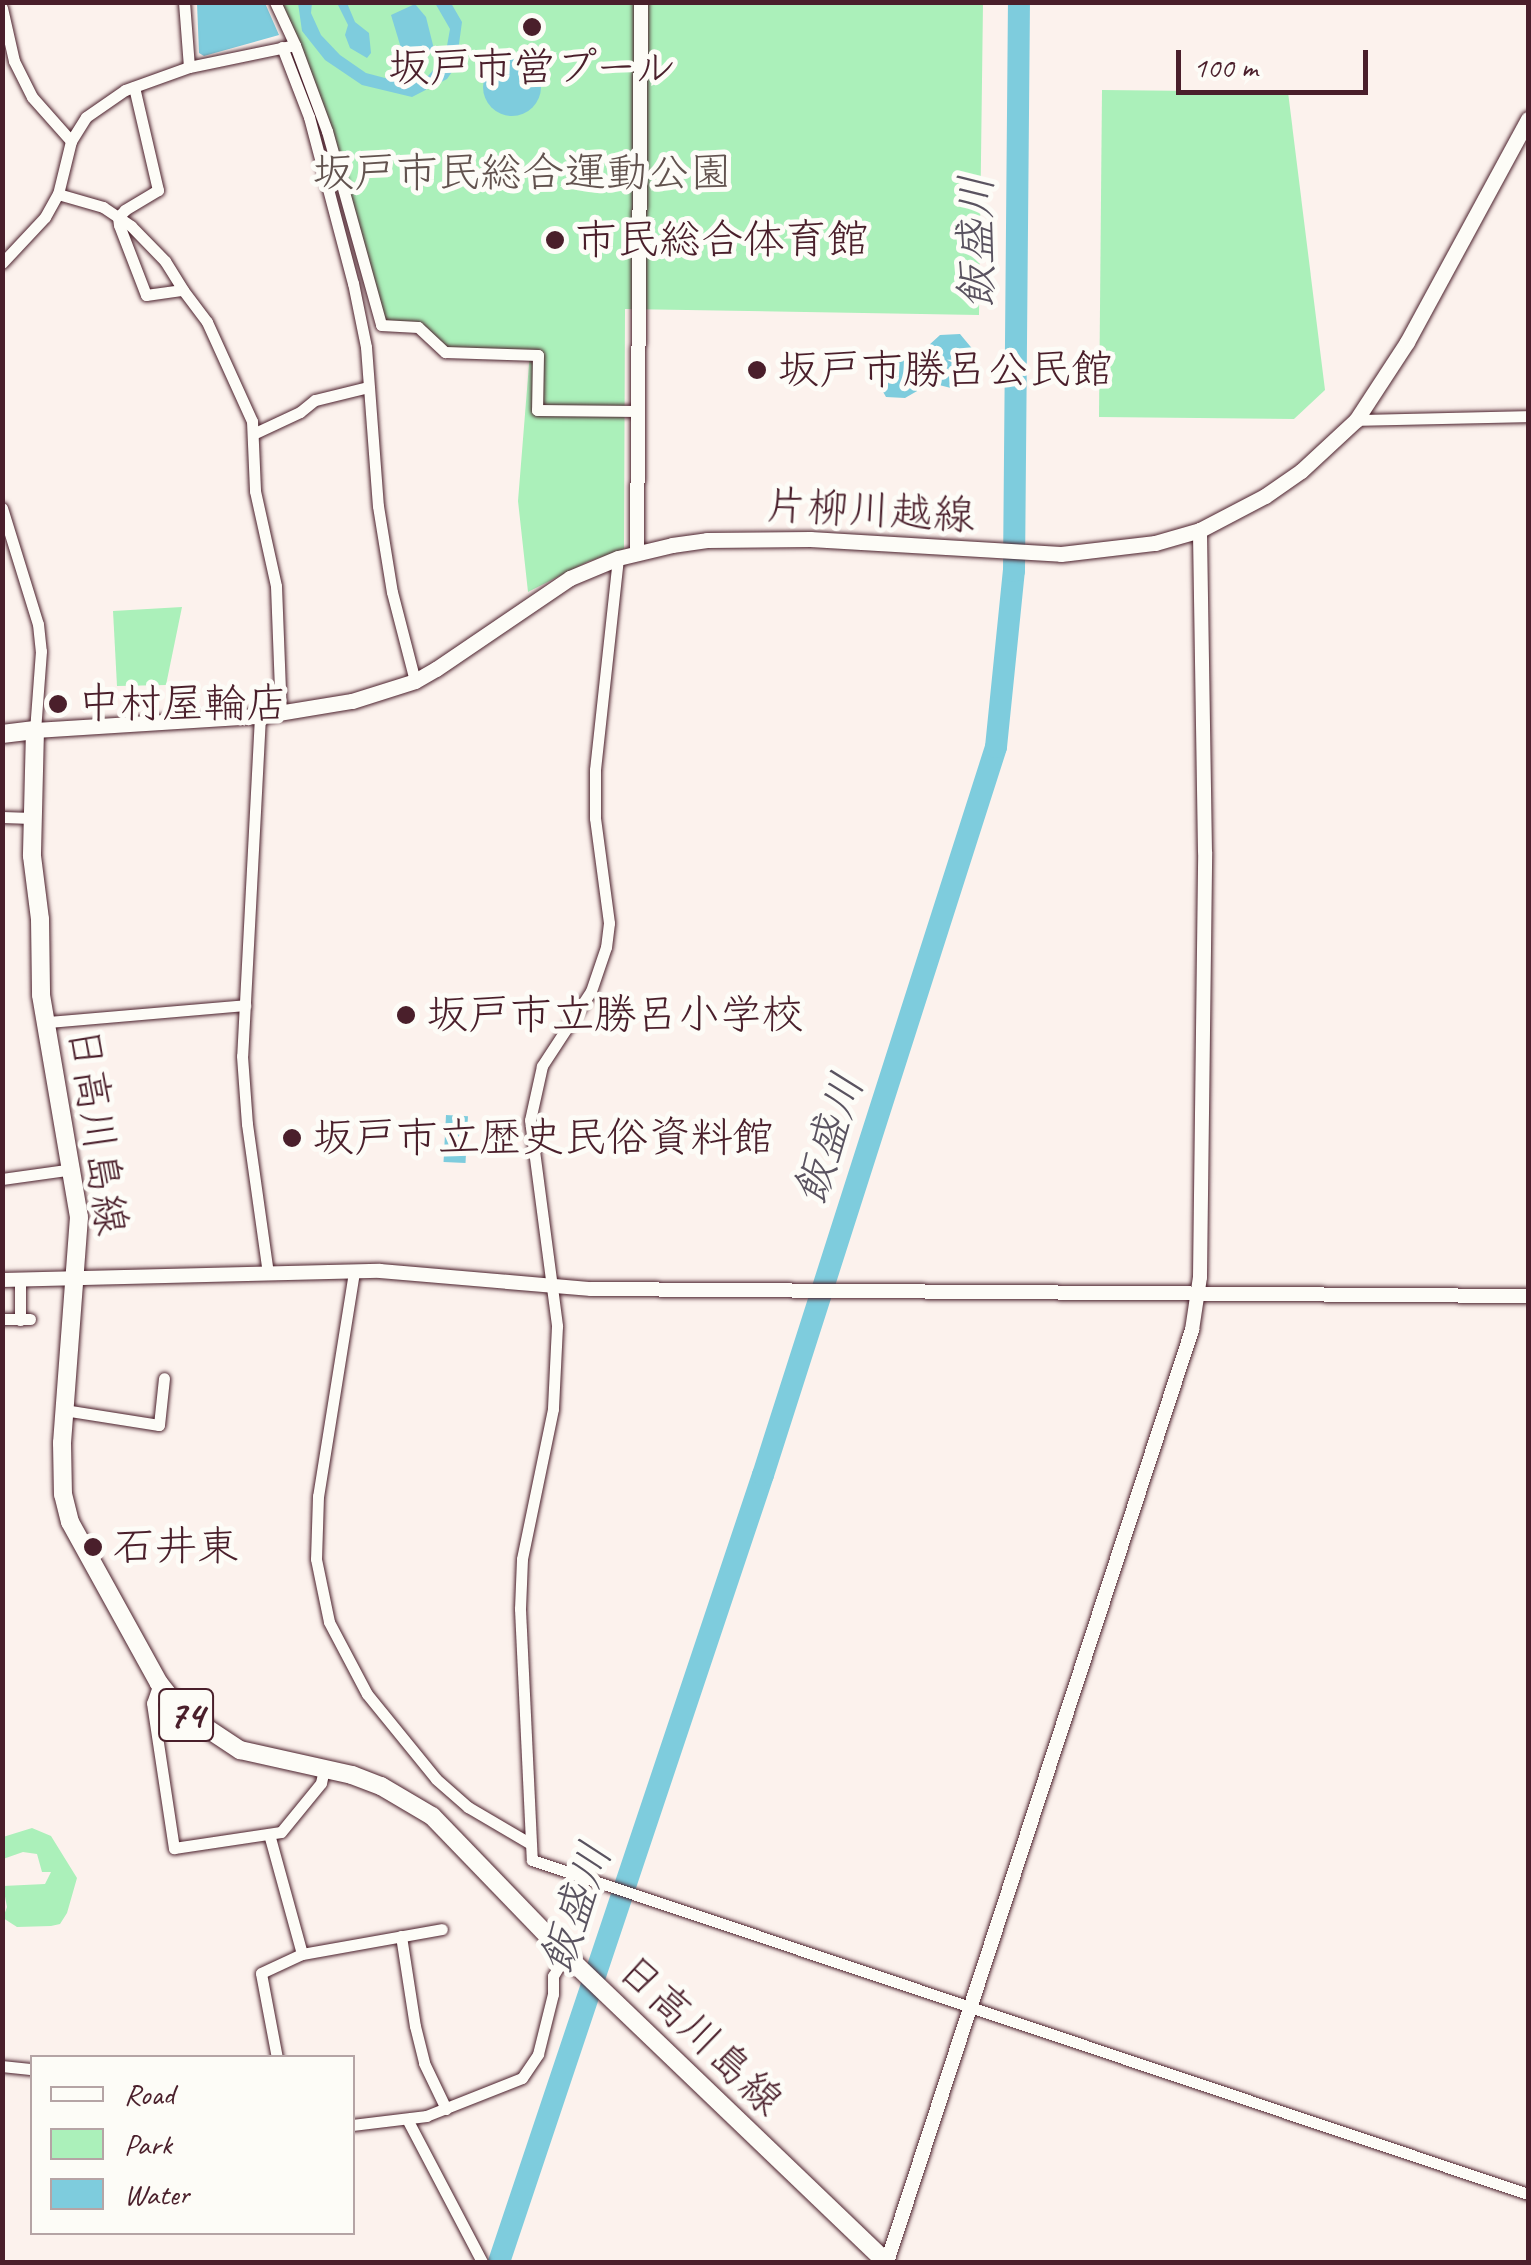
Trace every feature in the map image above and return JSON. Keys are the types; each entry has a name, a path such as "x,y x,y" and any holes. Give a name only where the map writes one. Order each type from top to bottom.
{"main road":[{"name":"片柳川越線","path":"35,730 260,716 352,701 415,681 531,600 618,558 707,540 793,539 1041,554 1138,546 1200,530 1265,496 1323,453 1356,420 1407,342 1528,118"},
{"path":"2,734 35,730"},
{"name":"日高川島線","path":"35,730 32,818 41,995 73,1168 80,1245 61,1474 66,1510 159,1683 182,1711 240,1750 381,1786 432,1816 570,1958 886,2262"}],"street":[{"path":"184,2 188,67"},
{"path":"276,2 349,267 366,347 369,436 383,540 415,681"},
{"path":"637,553 642,2"},
{"path":"2,8 14,61 32,98 71,141"},
{"path":"2,263 45,217 58,194 71,141 86,117 134,87 188,67 288,46"},
{"path":"288,46 328,131 381,325 418,327 446,352 538,356 537,410 638,411"},
{"path":"118,217 158,190 134,87"},
{"path":"58,194 88,200 144,237 206,322 228,364 253,434 255,491 276,586 281,714"},
{"path":"118,217 146,294 183,290"},
{"path":"253,434 300,412 315,400 368,388"},
{"path":"1356,420 1528,416"},
{"path":"2,508 38,624 41,651 35,730"},
{"path":"886,2262 1182,1367 1198,1292 1205,852 1200,530"},
{"path":"618,558 595,770 594,818 609,922 606,947 592,991 542,1066 531,1108 530,1132 557,1326 553,1409 522,1559 520,1609 529,1843 536,1863 1528,2194"},
{"path":"260,716 243,1086 268,1273"},
{"path":"2,817 32,818"},
{"path":"48,1022 245,1005"},
{"path":"2,1179 73,1168"},
{"path":"2,1280 354,1272 553,1286 1528,1296"},
{"path":"354,1272 318,1496 316,1559 329,1622 367,1694 436,1779 468,1807 529,1843"},
{"path":"2,1319 25,1320 20,1280"},
{"path":"64,1410 159,1425 164,1378"},
{"path":"159,1683 152,1703 174,1848 269,1834 288,1825 321,1783 324,1769"},
{"path":"269,1834 302,1954"},
{"path":"276,2055 262,1973 302,1954 442,1929"},
{"path":"401,1936 424,2064 446,2109"},
{"path":"355,2125 407,2119 512,2086 529,2070 538,2054 553,1994 552,1976 570,1958"},
{"path":"2,2066 30,2070"},
{"path":"407,2119 480,2258"}],"green space":[{"name":"坂戸市民総合運動公園","path":"282,3 983,3 979,315 625,309 624,549 587,562 528,592 518,501 530,352 447,350 420,324 383,322 329,123"},
{"path":"1102,90 1288,92 1325,390 1294,419 1099,417"},
{"path":"182,607 166,685 117,686 113,611"},
{"path":"32,1828 51,1836 77,1878 60,1924 17,1927 3,1918 7,1907 3,1886 45,1884 51,1872 42,1872 37,1854 23,1852 3,1859 3,1837"}],"water":[{"path":"197,3 265,3 279,35 204,56 199,53"},
{"path":"298,3 312,3 311,13 321,35 340,55 366,73 404,83 428,76 445,57 450,29 435,3 451,3 462,22 456,66 447,79 412,97 362,85 325,60 302,31"},
{"path":"337,3 347,3 355,22 369,33 371,53 367,58 350,48 345,35 348,25"},
{"path":"415,4 426,17 434,49 411,60 401,48 391,15"},
{"path":"512,58 533,66 541,87 533,108 512,116 491,108 483,87 491,66"},
{"path":"960,334 975,352 970,378 951,388 931,383 905,398 886,397 877,381 885,360 896,355 916,357 940,335"},
{"path":"446,1115 468,1116 466,1163 444,1162"}],"waterway":[{"name":"飯盛川","path":"499,2262 763,1475 996,747 1014,571 1019,2"}],"place":[{"name":"坂戸市営プール","path":"532,27"},
{"name":"市民総合体育館","path":"555,240"},
{"name":"坂戸市勝呂公民館","path":"757,370"},
{"name":"中村屋輪店","path":"58,704"},
{"name":"坂戸市立勝呂小学校","path":"406,1015"},
{"name":"坂戸市立歴史民俗資料館","path":"292,1138"},
{"name":"石井東","path":"93,1547"}]}
